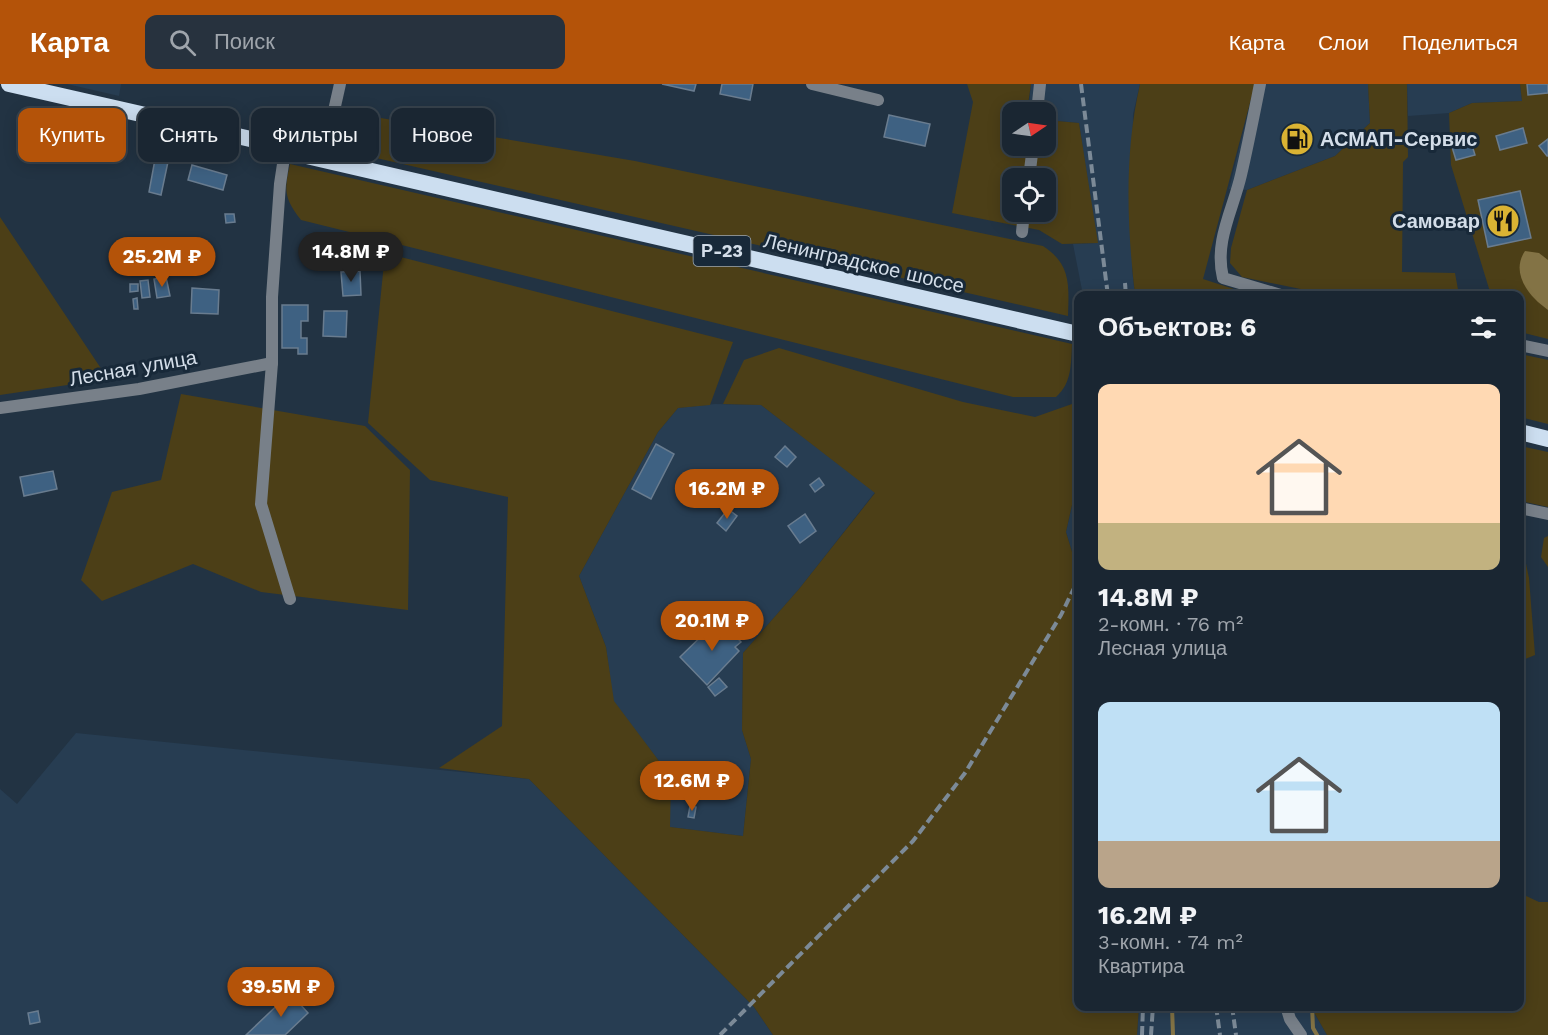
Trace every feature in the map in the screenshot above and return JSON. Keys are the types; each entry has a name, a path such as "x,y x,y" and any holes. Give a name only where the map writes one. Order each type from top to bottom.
{"highway":[{"name":"Ленинградское шоссе","path":"9,84 251,139"},
{"name":"Ленинградское шоссе","path":"333,162 1074,333"},
{"path":"1524,433 1548,439"}],"street":[{"path":"335,108 340,84"},
{"path":"813,84 878,100"},
{"path":"1038,102 1040,84"},
{"path":"1260,84 1240,178 1226,218 1219,261 1223,278 1267,291"},
{"path":"283,162 272,297 272,363 261,504 290,599"},
{"path":"1022,232 1023,222"},
{"path":"1524,346 1548,351"},
{"name":"Лесная улица","path":"0,408 128,391 272,363"},
{"path":"1524,509 1548,514"},
{"path":"1289,1011 1301,1035"}],"shaded area":[{"path":"67,84 121,84 119,96"},
{"path":"967,84 1031,84 1028,102 1002,102 1002,156 1056,156 1056,121 1079,123 1098,243 1062,244 1039,230 952,213 973,102"},
{"path":"1031,84 1140,84 1133,114 1132,269 1135,291 1082,291 1073,244 1097,243 1079,123 1056,121 1056,102 1029,102"},
{"path":"1140,84 1255,84 1203,279 1240,291 1135,291 1128,190 1135,110"},
{"name":"АСМАП-Сервис","path":"1255,84 1368,84 1370,123 1335,156 1247,190 1229,189"},
{"path":"1368,84 1407,84 1408,157 1403,162 1402,272 1455,273 1458,291 1310,291 1242,277 1230,263 1231,248 1247,190 1335,156 1370,123"},
{"path":"1407,84 1520,84 1522,101 1472,103 1449,113 1408,116"},
{"path":"1520,84 1548,84 1548,339 1524,333 1524,291 1490,291 1451,165 1449,113 1472,103 1522,101"},
{"path":"379,118 391,120 391,161 379,159"},
{"path":"494,137 635,161 1043,246 1059,260 1066,276 1068,316 394,162 494,162"},
{"path":"290,164 1072,344 1068,379 1056,397 1013,397 301,220 288,200 286,188"},
{"path":"0,217 108,379 0,395"},
{"path":"1525,251 1539,253 1548,260 1548,310 1534,298 1524,284 1520,268"},
{"path":"385,253 733,342 710,405 678,408 658,432 579,576 606,647 614,701 671,777 670,827 743,836 751,759 742,730 743,653 799,589 875,493 761,405 723,404 744,360 779,348 963,402 1035,417 1072,404 1074,401 1074,500 1066,532 1074,556 1074,1011 1139,1011 1137,1035 773,1035 754,1007 529,779 439,768 502,726 508,497 430,480 368,423"},
{"path":"1524,355 1548,360 1548,424 1524,418"},
{"path":"181,394 365,426 410,470 408,610 261,592 193,564 102,601 81,580 112,492 161,480"},
{"path":"715,404 761,405 875,492 799,589 743,653 742,730 751,759 743,836 669,827 671,777 613,701 606,647 579,576 658,432 678,408"},
{"path":"1524,447 1548,452 1548,507 1524,502"},
{"path":"1074,500 1074,556 1066,532"},
{"path":"1548,536 1548,567 1541,557 1544,538"},
{"path":"1524,554 1529,578 1535,655 1524,659"},
{"path":"76,733 529,779 754,1007 773,1035 0,1035 0,789 17,804"},
{"path":"1524,895 1539,902 1548,902 1548,1035 1327,1035 1313,1011 1524,1011"},
{"path":"1139,1011 1313,1011 1327,1035 1137,1035"}],"building":[{"path":"662,84 696,84 694,91"},
{"path":"722,84 753,84 750,100 720,94"},
{"path":"1527,84 1548,84 1548,93 1528,95"},
{"path":"889,115 930,124 925,146 884,137"},
{"path":"1523,128 1527,143 1500,150 1496,136"},
{"path":"1548,139 1548,156 1547,156 1539,146"},
{"path":"1471,142 1475,155 1456,160 1452,147"},
{"path":"155,162 168,162 161,195 149,192"},
{"path":"192,165 227,175 223,190 188,180"},
{"path":"1520,191 1531,238 1488,247 1478,200"},
{"path":"225,214 234,214 235,222 226,223"},
{"path":"360,271 361,295 343,296 341,272"},
{"path":"166,277 170,296 157,298 154,279"},
{"path":"148,280 150,297 142,298 140,281"},
{"path":"130,284 138,284 138,291 130,292"},
{"path":"192,288 219,290 218,314 191,313"},
{"path":"137,298 138,309 134,309 133,299"},
{"path":"282,305 308,305 308,321 301,321 301,338 307,338 307,354 298,354 298,348 282,348"},
{"path":"324,311 347,311 346,337 323,336"},
{"path":"656,444 674,454 651,499 632,489"},
{"path":"785,446 796,457 787,467 775,457"},
{"path":"53,471 57,489 24,496 20,477"},
{"path":"819,478 824,485 815,492 810,485"},
{"path":"728,509 737,516 726,531 717,523"},
{"path":"805,514 816,531 800,543 788,526"},
{"path":"719,619 741,642 735,647 739,651 707,685 680,657"},
{"path":"719,678 727,687 715,696 708,687"},
{"path":"694,778 720,781 719,791 693,788"},
{"path":"690,806 696,807 694,818 688,817"},
{"path":"290,993 308,1013 285,1035 246,1035"},
{"path":"38,1011 40,1022 30,1024 28,1013"}],"waterway":[{"path":"1172,1011 1173,1035"},
{"path":"1312,1011 1313,1028 1317,1035"}],"railway":[{"path":"1081,84 1107,291"},
{"path":"1125,283 1126,291"},
{"path":"720,1035 913,841 965,773 1061,615 1074,588"},
{"path":"1142,1035 1143,1011"},
{"path":"1151,1035 1153,1011"},
{"path":"1217,1011 1220,1035"},
{"path":"1233,1011 1236,1035"}],"place":[{"name":"АСМАП-Сервис","path":"1297,139"},
{"name":"Самовар","path":"1503,221"}]}
